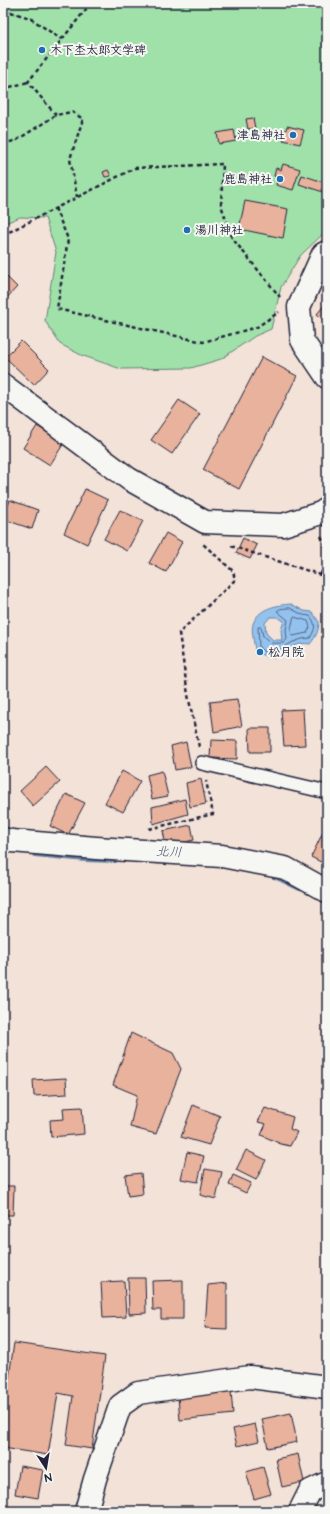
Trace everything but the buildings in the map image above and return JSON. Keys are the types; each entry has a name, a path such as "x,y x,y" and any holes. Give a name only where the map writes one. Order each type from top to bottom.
{"street":[{"path":"327,252 323,254 293,306 302,340 327,377"},
{"path":"3,385 129,479 205,522 283,525 327,510"},
{"path":"3,839 96,848 222,856 285,868 327,891"},
{"path":"86,1511 94,1480 120,1406 138,1393 250,1377 327,1387"},
{"path":"300,1511 310,1491 327,1483"}],"lane":[{"path":"202,763 327,792"}],"path":[{"path":"3,3 4,10 30,18 62,39"},
{"path":"3,89 28,82 91,3"},
{"path":"28,82 56,115"},
{"path":"3,144 16,140 56,115 72,112 83,119 70,159 76,198"},
{"path":"3,235 55,208 135,168 223,164 221,205 232,238 293,306 257,327 203,342 57,309 68,239 55,208"},
{"path":"144,830 213,814 188,695 179,634 235,580 233,571 203,545 205,522"},
{"path":"225,544 327,577"},
{"path":"321,575 327,549"}],"green space":[{"path":"3,3 327,3 327,230 300,256 281,287 271,329 255,336 221,359 191,368 121,369 81,355 60,344 45,321 56,252 45,218 20,217 3,224"}],"water":[{"path":"291,604 304,611 312,612 319,622 317,633 310,644 295,646 278,656 271,658 264,656 255,650 252,627 255,619 259,614 269,608","holes":["270,617 277,617 284,621 281,630 282,640 273,640 266,633 265,623"]}],"waterway":[{"name":"北川","path":"35,854 115,860"},
{"name":"北川","path":"273,875 300,888"}],"place":[{"name":"木下杢太郎文学碑","path":"42,50"},
{"name":"津島神社","path":"293,135"},
{"name":"鹿島神社","path":"280,179"},
{"name":"湯川神社","path":"187,230"},
{"name":"松月院","path":"260,652"}]}
